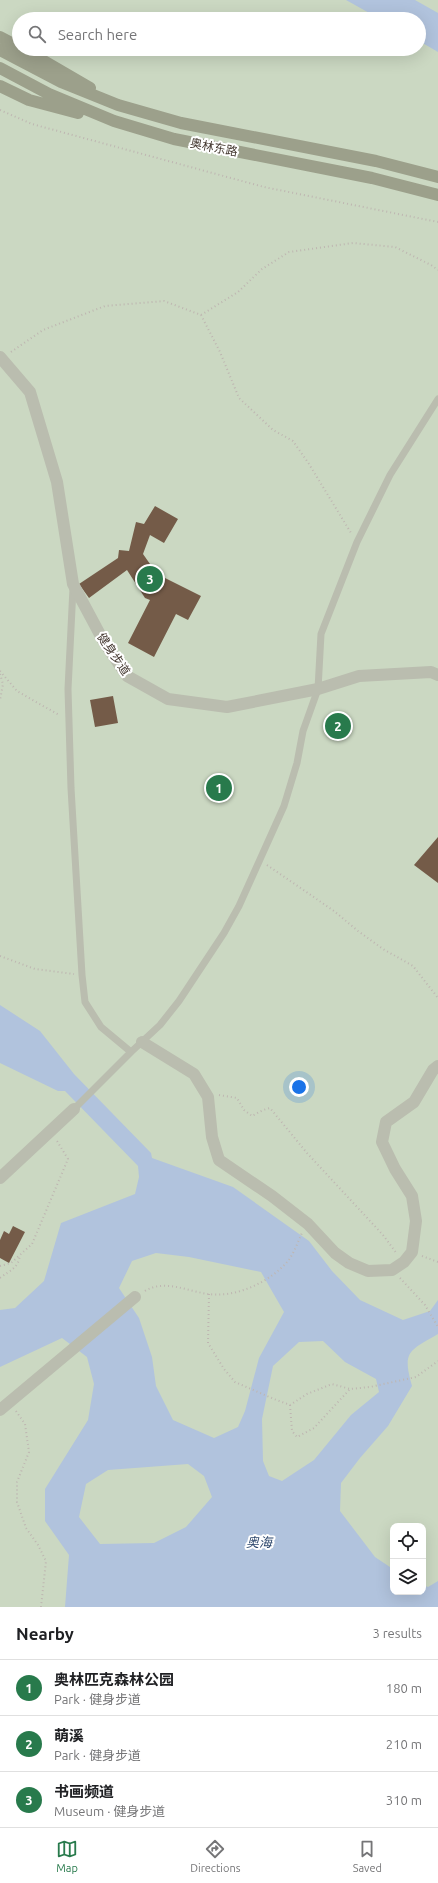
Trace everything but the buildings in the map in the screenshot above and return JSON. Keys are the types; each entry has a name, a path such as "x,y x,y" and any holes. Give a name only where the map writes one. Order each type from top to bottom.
{"main road":[{"path":"0,37 12,43"},
{"name":"奥林东路","path":"0,50 61,82 118,105 181,123 376,161 438,177"},
{"path":"36,56 66,72 118,105"},
{"name":"奥林东路","path":"0,68 49,94 114,121 174,139 372,178 438,195"},
{"path":"0,86 29,100 114,121"}],"street":[{"name":"健身步道","path":"1,359 30,392 57,482 73,584 104,642 127,676 168,699 226,708 318,689 359,676 431,672 438,675"},
{"path":"142,1042 194,1074 208,1097 212,1137 219,1160 272,1196 305,1228 335,1253 349,1263 368,1270 392,1270 402,1263 412,1252 416,1221 412,1196 395,1169 382,1142 386,1122 414,1102 432,1070 438,1066"},
{"path":"0,1178 74,1109"},
{"path":"0,1410 135,1297"}],"lane":[{"path":"74,1109 131,1052 160,1026 179,1001 224,933 239,906 284,806 297,763 303,731 318,689 321,634 357,542 390,475 438,399"},
{"path":"73,584 68,689 70,788 85,1002 101,1027 131,1052"}],"path":[{"path":"0,110 32,124 264,187 438,222"},
{"path":"201,315 238,292 262,269 289,252 353,242 395,247 438,270"},
{"path":"1,359 43,330 105,306 164,301 201,315 220,352 239,398 273,430 293,441 309,464 357,542"},
{"path":"0,671 17,690 69,720"},
{"path":"0,674 3,684 0,700"},
{"path":"260,860 274,872 334,911 383,949 413,966 438,998"},
{"path":"0,956 35,969 82,975"},
{"path":"204,1092 237,1098 244,1110 252,1116 270,1108 307,1153 383,1235 402,1263"},
{"path":"0,1266 11,1263 32,1244 68,1159 50,1131"},
{"path":"135,1297 151,1288 172,1286 209,1294 233,1292 248,1288 272,1276 288,1260 305,1228"},
{"path":"412,1252 437,1262"},
{"path":"0,1278 14,1270 19,1264 20,1255"},
{"path":"392,1270 425,1305 438,1327"},
{"path":"209,1294 208,1343 224,1369 235,1382 274,1400 290,1405"},
{"path":"290,1405 307,1394 332,1384 350,1389 370,1387 416,1377 438,1361"},
{"path":"290,1405 292,1431 297,1436 314,1428 350,1389"},
{"path":"10,1403 25,1424 29,1452 17,1482 17,1502 26,1528 38,1545 46,1561 41,1607"}],"green space":[{"path":"0,0 438,0 438,1607 0,1607"}],"water":[{"path":"346,0 415,0 438,13 438,52 426,45 426,12 367,12"},
{"name":"奥海","path":"0,1005 40,1031 74,1074 151,1153 152,1158 233,1187 309,1241 332,1271 360,1300 403,1320 430,1311 438,1300 438,1334 420,1344 410,1353 408,1366 412,1386 388,1426 360,1458 341,1483 340,1511 375,1557 390,1567 390,1595 426,1595 426,1586 428,1587 438,1581 438,1607 65,1607 69,1555 45,1521 45,1489 88,1420 94,1384 87,1357 62,1338 0,1367 0,1310 15,1308 44,1281 61,1223 135,1194 139,1177 138,1166 65,1091 58,1091 0,1063","holes":["156,1253 189,1257 261,1272 284,1312 259,1358 245,1411 238,1427 214,1438 173,1420 156,1386 152,1357 139,1318 119,1288 132,1261","323,1341 345,1362 376,1379 379,1392 351,1415 314,1460 282,1481 269,1476 263,1461 262,1419 273,1366 299,1342","188,1464 204,1476 212,1497 186,1527 154,1543 100,1544 79,1517 86,1484 108,1470"]}],"place":[{"name":"书画频道","path":"150,579"},
{"name":"萌溪","path":"338,726"},
{"name":"奥林匹克森林公园","path":"219,788"}]}
